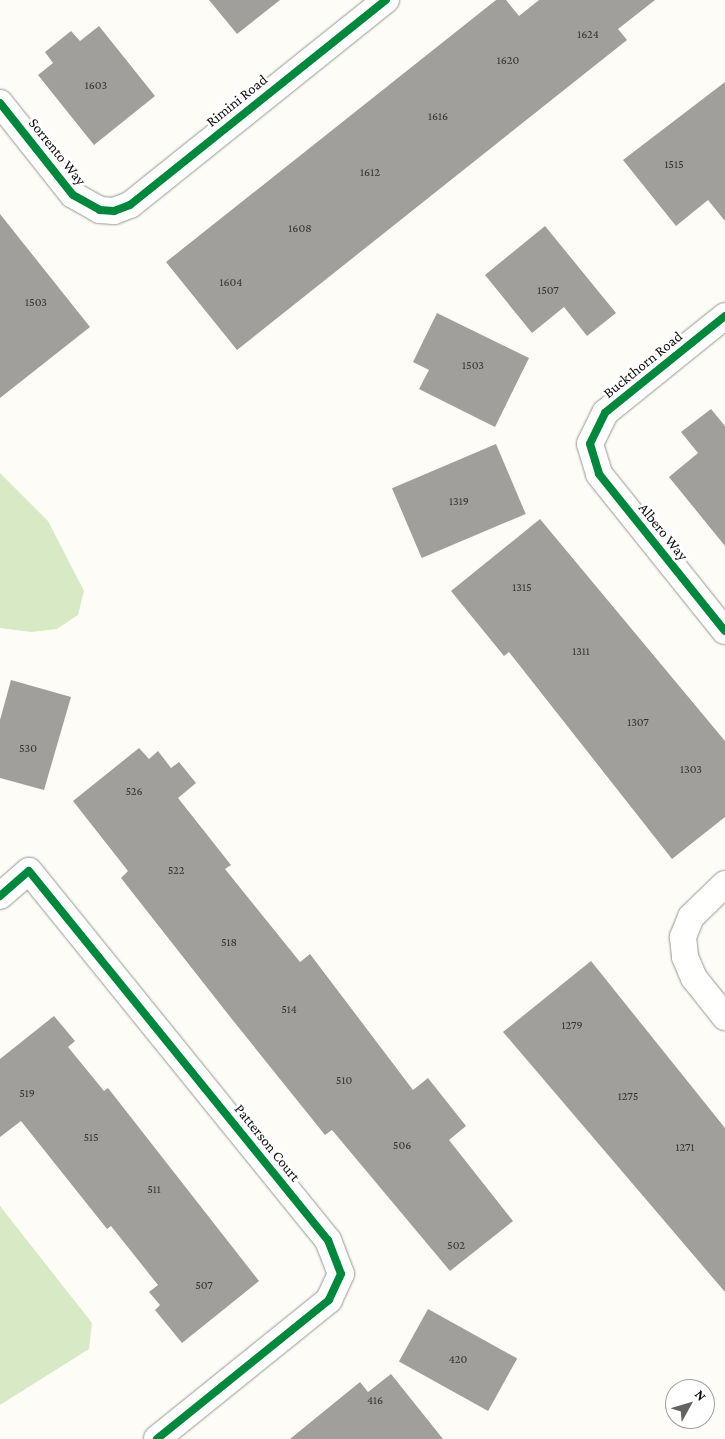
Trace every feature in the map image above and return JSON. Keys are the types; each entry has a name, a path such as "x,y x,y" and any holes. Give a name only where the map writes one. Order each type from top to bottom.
{"street":[{"name":"Rimini Road","path":"100,210 130,205 386,0"},
{"name":"Sorrento Way","path":"0,103 73,195 100,210"},
{"name":"Buckthorn Road","path":"590,444 605,413 725,316"},
{"name":"Albero Way","path":"590,444 599,474 725,631"},
{"name":"Patterson Court","path":"0,896 29,871 328,1240 341,1274 329,1300 156,1439"},
{"path":"725,884 690,917 683,937 685,957 694,978 725,1017"}],"green space":[{"path":"0,473 48,521 84,591 78,615 57,629 31,632 0,628"},
{"path":"0,1206 92,1323 89,1349 0,1405"}],"building":[{"path":"209,0 280,0 237,34"},
{"path":"496,0 506,0 519,16 539,0 655,0 618,29 627,40 237,350 166,262"},
{"path":"99,26 155,96 94,145 38,75 53,63 45,52 71,31 80,41"},
{"path":"725,82 725,221 708,200 676,226 623,160"},
{"path":"0,214 90,327 0,398"},
{"path":"545,226 616,313 587,336 564,307 532,333 485,275"},
{"path":"437,313 529,358 495,427 419,389 429,370 413,362"},
{"path":"711,409 725,426 725,546 669,477 698,453 681,432"},
{"path":"496,444 526,514 422,558 392,488"},
{"path":"540,519 725,741 725,817 672,859 509,652 504,656 451,591"},
{"path":"11,680 71,697 44,790 0,778 0,720"},
{"path":"139,748 149,759 158,751 171,768 179,762 196,783 178,798 231,865 225,869 300,962 310,954 413,1090 428,1078 466,1126 449,1140 513,1221 450,1271 332,1130 325,1135 231,1018 121,878 128,871 73,801"},
{"path":"591,961 725,1128 725,1292 503,1032"},
{"path":"54,1016 75,1041 68,1047 104,1091 108,1088 259,1281 182,1343 155,1310 160,1305 149,1292 158,1285 111,1226 107,1229 21,1121 0,1137 0,1059"},
{"path":"428,1309 517,1358 488,1411 399,1361"},
{"path":"391,1374 443,1439 290,1439 360,1382 368,1392"}],"cycle path":[{"path":"0,103 73,195 100,210 114,211 130,205 386,0"},
{"path":"725,316 605,413 590,444 599,474 725,631"},
{"path":"0,896 29,871 328,1240 341,1274 329,1300 157,1439"}]}
